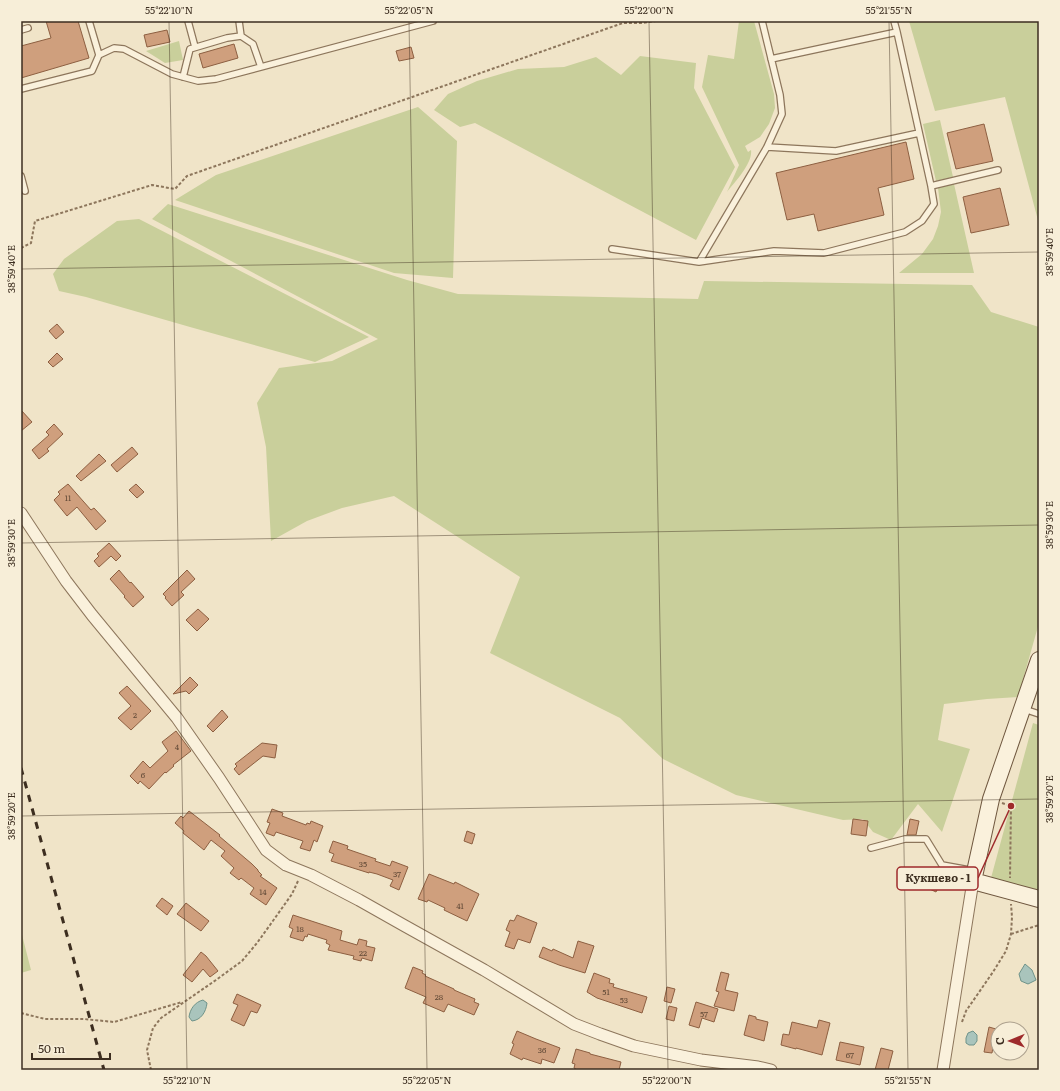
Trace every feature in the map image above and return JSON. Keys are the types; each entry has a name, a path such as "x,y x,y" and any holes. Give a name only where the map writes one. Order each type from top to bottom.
{"street":[{"path":"21,513 66,581 176,718 219,778 266,850 286,865 311,875 359,900 484,970 574,1024 634,1046 701,1060 771,1070"},
{"path":"943,1070 974,876 991,799 1039,660"},
{"path":"974,876 1039,900"}],"lane":[{"path":"21,89 92,71 99,55 89,21"},
{"path":"188,21 195,47"},
{"path":"239,21 241,36"},
{"path":"99,55 114,48 124,49 172,74 198,81 260,67 434,21"},
{"path":"699,262 767,147 782,114 780,95 762,21"},
{"path":"612,249 699,262 774,251 824,253 905,232 922,221 934,204 894,21"},
{"path":"21,30 28,28"},
{"path":"772,59 897,32"},
{"path":"184,77 190,49 227,38 241,36 253,44 260,67"},
{"path":"767,147 836,151 919,133"},
{"path":"931,186 998,170"},
{"path":"21,176 25,191"},
{"path":"1022,708 1039,714"},
{"path":"871,848 905,839 926,839 942,865 974,876"}],"path":[{"path":"21,248 31,243 35,221 152,185 175,189 187,176 616,25 623,23 642,24 656,21"},
{"path":"1010,876 1011,806"},
{"path":"151,1070 147,1050 152,1028 161,1018 242,961 257,943 292,894 301,871"},
{"path":"962,1024 966,1011 1006,951 1011,934 1011,904"},
{"path":"1011,934 1039,925"},
{"path":"21,1013 45,1019 84,1019 114,1022 184,1001"}],"green space":[{"path":"739,21 754,21 774,94 775,108 769,124 760,137 745,146 748,152 751,150 749,161 743,172 727,192 739,165 702,87 708,55 734,59"},
{"path":"909,21 1039,21 1039,224 1005,97 935,111"},
{"path":"179,41 183,60 165,63 146,51"},
{"path":"640,56 696,63 694,88 735,167 696,240 475,123 460,127 434,110 448,94 477,81 518,69 564,67 596,57 621,75"},
{"path":"418,107 457,141 453,278 394,273 175,200 216,175"},
{"path":"940,120 953,177 936,181 923,124"},
{"path":"954,184 974,273 899,273 922,254 933,239 941,212 938,188"},
{"path":"168,204 407,280 458,294 698,299 704,281 972,285 991,312 1039,327 1039,623 1018,697 944,704 938,740 970,749 942,832 918,804 891,840 873,832 863,819 843,820 736,795 663,759 620,718 490,653 520,577 394,496 342,508 307,521 271,541 266,447 257,403 279,368 332,361 378,339 152,219"},
{"path":"139,219 369,337 315,362 86,297 59,291 53,274 64,259 117,221"},
{"path":"1033,723 1039,725 1039,890 991,878"},
{"path":"21,931 31,970 21,973"}],"water":[{"path":"1025,964 1032,970 1036,980 1028,984 1021,981 1019,974"},
{"path":"203,1000 207,1003 206,1009 198,1019 192,1021 189,1017 190,1011 195,1004"},
{"path":"973,1031 977,1035 977,1041 974,1045 969,1045 966,1043 966,1038 968,1033"}],"building":[{"path":"46,21 78,21 89,58 21,78 21,46 51,38"},
{"path":"167,30 170,42 147,47 144,35"},
{"path":"234,44 238,58 203,68 199,54"},
{"path":"411,47 414,58 399,61 396,51"},
{"path":"984,124 993,161 956,169 947,133"},
{"path":"906,142 914,179 878,188 884,215 818,231 814,214 787,220 776,173"},
{"path":"1000,188 1009,225 971,233 963,197"},
{"path":"57,324 64,332 56,339 49,331"},
{"path":"57,353 63,359 53,367 48,362"},
{"path":"21,410 32,422 21,431"},
{"path":"54,424 63,434 47,449 49,451 39,459 32,450 49,435 46,432"},
{"path":"132,447 138,454 117,472 111,465"},
{"path":"99,454 106,461 81,481 76,476"},
{"path":"68,484 91,510 94,508 106,521 96,530 77,507 67,516 54,500 60,494 58,492"},
{"path":"136,484 144,492 137,498 129,490"},
{"path":"109,543 121,556 116,561 111,556 99,567 94,561 99,556 97,554"},
{"path":"119,570 144,597 133,607 110,579"},
{"path":"187,570 195,579 181,592 184,595 172,606 163,594"},
{"path":"198,609 209,619 197,631 186,620"},
{"path":"190,677 198,685 189,694 186,691 173,694"},
{"path":"127,686 151,711 131,730 118,718 131,706 119,693"},
{"path":"222,710 228,717 213,732 207,726"},
{"path":"176,731 191,751 173,765 174,766 166,773 165,772 149,789 140,781 138,784 130,776 143,761 150,768 168,751 162,742"},
{"path":"262,743 277,745 275,758 263,756 239,775 234,769 237,766 235,764"},
{"path":"272,809 283,813 282,816 306,825 307,823 310,824 311,821 323,826 317,842 314,840 310,851 300,848 303,841 276,832 274,836 266,833 270,823 267,822"},
{"path":"189,811 220,835 219,836 258,870 262,875 260,876 277,888 266,905 250,894 254,888 241,878 239,880 230,873 234,868 221,856 225,851 211,840 204,850 183,833 184,831 175,823 181,816 183,818"},
{"path":"853,819 868,821 866,836 851,834"},
{"path":"910,819 919,821 916,835 907,835"},
{"path":"467,831 475,834 472,844 464,841"},
{"path":"333,841 348,846 347,849 376,859 375,861 390,866 392,861 408,867 399,890 390,886 393,880 331,861 334,854 329,852"},
{"path":"923,870 942,880 936,892 917,883"},
{"path":"429,874 454,884 455,882 479,894 467,921 444,910 445,908 428,900 427,902 418,899"},
{"path":"162,898 173,906 167,915 156,906"},
{"path":"186,903 209,921 201,931 177,914"},
{"path":"293,915 342,931 340,940 357,945 359,939 367,941 366,946 375,948 372,961 362,958 361,961 353,959 354,956 328,950 330,945 326,943 327,940 308,934 307,937 305,936 303,941 290,937 293,929 289,927"},
{"path":"517,915 537,923 530,943 518,939 514,949 505,946 510,932 506,930 510,920 514,921"},
{"path":"578,941 594,946 585,973 539,957 543,947 552,951 553,949 573,958"},
{"path":"201,952 218,971 210,977 203,969 192,982 183,975"},
{"path":"413,967 423,971 422,973 426,975 425,976 475,999 474,1002 479,1004 474,1015 448,1004 444,1012 423,1003 426,997 405,988"},
{"path":"721,972 729,974 725,990 738,993 734,1011 714,1006 719,992 716,991"},
{"path":"594,973 610,979 609,983 614,984 613,987 647,997 642,1013 597,998 587,992"},
{"path":"667,987 675,989 671,1003 664,1001"},
{"path":"237,994 261,1005 257,1013 251,1011 244,1026 231,1020 238,1005 233,1003"},
{"path":"696,1002 718,1009 714,1022 702,1018 699,1028 689,1025"},
{"path":"669,1006 677,1008 674,1021 666,1019"},
{"path":"749,1015 756,1017 756,1019 768,1022 764,1041 744,1035"},
{"path":"819,1020 830,1023 822,1055 781,1045 783,1034 789,1035 792,1022 817,1028"},
{"path":"989,1027 990,1053 984,1052"},
{"path":"517,1031 560,1048 554,1063 542,1059 541,1064 523,1058 522,1060 510,1054 514,1044 512,1043"},
{"path":"840,1042 864,1047 860,1065 836,1060"},
{"path":"881,1048 893,1051 888,1070 875,1070"},
{"path":"576,1049 621,1062 619,1070 576,1070 574,1068 575,1064 572,1063"}],"railway":[{"path":"21,768 104,1070"}],"place":[{"name":"Кукшево - 1","path":"1011,806"}]}
